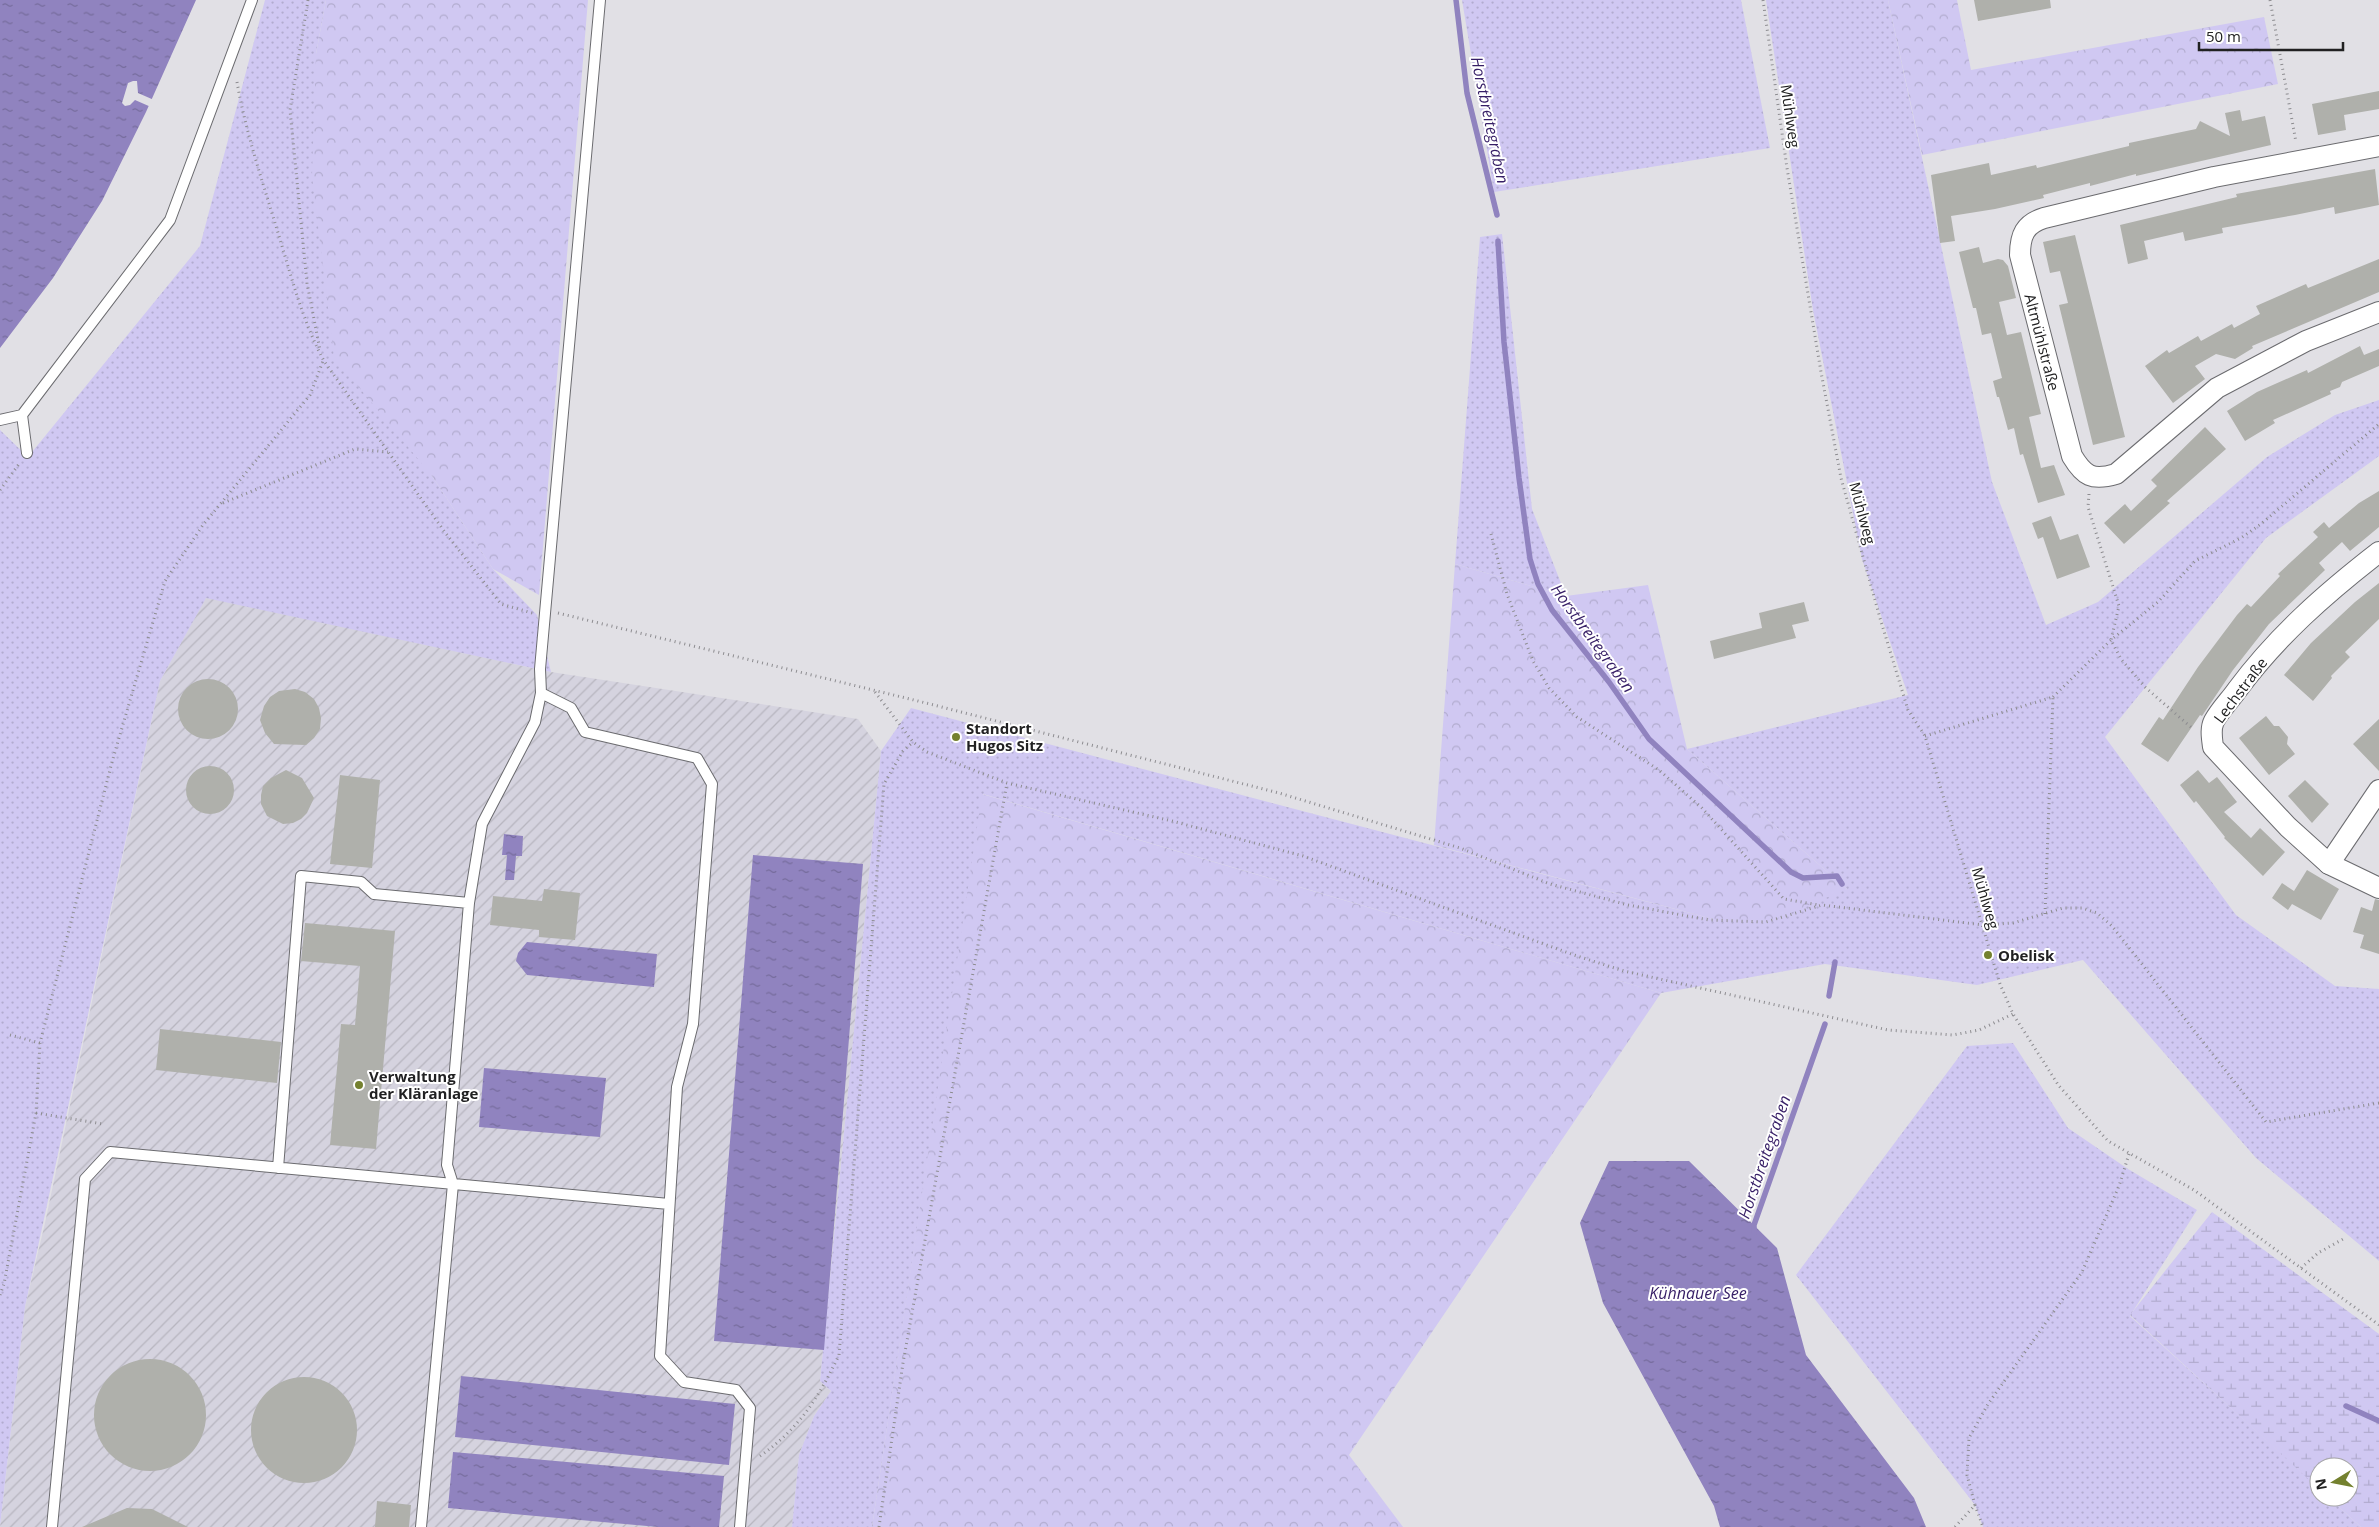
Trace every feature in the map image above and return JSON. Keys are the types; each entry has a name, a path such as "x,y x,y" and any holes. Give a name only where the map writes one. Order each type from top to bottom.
{"street":[{"name":"Altmühlstraße","path":"2379,146 2299,160 2082,208 2044,218 2027,226 2020,240 2020,255 2072,456 2078,466 2089,476 2103,478 2116,474 2175,421 2217,388 2306,341 2379,312"},
{"name":"Lechstraße","path":"2213,747 2211,734 2214,721 2250,672 2291,626 2342,580 2379,552"},
{"path":"2213,747 2288,827 2329,864 2379,888"},
{"path":"2329,864 2379,790"}],"lane":[{"path":"0,420 22,415 170,220 252,0"},
{"path":"420,1527 453,1184 447,1165 469,903 482,824 535,722 541,693 540,669 600,0"},
{"path":"22,415 27,453"},
{"path":"541,693 570,708 585,732 697,758 712,784 693,1024 677,1087 660,1356 684,1382 736,1390 750,1408 740,1527"},
{"path":"278,1168 301,876 361,882 374,894 469,903"},
{"path":"52,1527 85,1179 110,1152 669,1204"}],"path":[{"path":"0,1295 4,1284 36,1113 40,1043 112,762 150,638 165,581 203,525 310,395 324,361 317,343 307,283 290,110 308,0"},
{"name":"Mühlweg","path":"1763,0 1793,207 1841,478 1908,710 1924,736 2000,984 2013,1014 2059,1086 2108,1140 2129,1154 2194,1190 2379,1325"},
{"path":"2270,0 2299,160"},
{"path":"232,53 240,103 309,333 324,361 388,452 444,531 501,604 529,613 546,610 1279,793 1460,848 1550,884 1628,905 1709,920 1766,922 1822,905"},
{"path":"1924,736 2053,697 2111,640 2158,602 2195,561 2242,538 2261,524 2379,424"},
{"path":"222,503 355,449 388,452"},
{"path":"0,490 27,453"},
{"path":"2088,507 2119,606 2111,640 2121,659 2145,687 2213,747"},
{"path":"1491,534 1507,594 1533,661 1549,688 1577,717 1659,770 1702,808 1784,899 1983,925 2013,923 2063,908 2082,908 2097,913 2112,926 2266,1122 2379,1103"},
{"path":"875,691 913,742 927,752 1007,783 1172,822 1303,856 1574,955 1624,970 1888,1030 1953,1036 1979,1030 2013,1014"},
{"path":"2045,914 2053,697"},
{"path":"745,1467 777,1445 807,1413 824,1386 839,1355 884,784 903,751 913,742"},
{"path":"879,1527 903,1363 1007,783"},
{"path":"10,1035 40,1043"},
{"path":"36,1113 103,1124"},
{"path":"1983,1527 1967,1475 1969,1438 1988,1404 2082,1272 2119,1186 2129,1154"},
{"path":"2301,1268 2318,1254 2345,1238"},
{"path":"1955,1527 1975,1505"}],"shaded area":[{"path":"206,597 551,672 858,719 881,751 820,1381 831,1391 814,1416 799,1455 792,1527 0,1527 25,1307 45,1223 160,681"}],"green space":[{"path":"265,0 326,0 316,54 432,476 493,569 537,615 551,672 206,598 160,681 25,1307 0,1526 0,430 28,457 200,246"},
{"path":"326,0 588,0 539,595 493,569 432,476 334,357 312,176 316,54"},
{"path":"1462,0 1741,0 1770,148 1494,192"},
{"path":"1766,0 1888,0 1992,482 2046,625 2098,602 2267,457 2335,415 2379,400 2379,456 2266,538 2105,737 2236,915 2335,986 2379,989 2379,1261 2256,1158 2083,960 1977,985 1825,964 1661,993 983,794 872,1527 792,1527 799,1455 814,1416 831,1391 820,1381 881,751 911,708 1713,919 1847,889 1687,749 1908,695 1862,559 1813,310"},
{"path":"1888,0 1957,0 1971,70 2264,17 2278,84 1922,155"},
{"path":"1502,234 1532,509 1566,596 1455,564 1480,237"},
{"path":"1455,564 1566,596 1648,585 1687,749 1847,889 1766,923 1713,919 1434,845"},
{"path":"982,794 1661,993 1349,1455 1403,1527 872,1527"},
{"path":"2013,1043 2068,1128 2128,1169 2197,1210 2130,1316 2309,1479 2309,1507 2339,1507 2361,1527 1983,1527 1975,1505 1796,1275 1967,1046"},
{"path":"2212,1212 2379,1334 2379,1527 2361,1527 2339,1507 2359,1507 2359,1457 2309,1457 2309,1480 2130,1315"}],"water":[{"path":"0,0 196,0 146,112 102,201 53,278 0,348"},
{"path":"504,834 523,836 522,856 516,856 514,880 505,880 507,855 502,855"},
{"path":"753,855 863,864 824,1350 714,1341"},
{"path":"527,942 657,954 654,987 527,975 516,961 518,953"},
{"path":"484,1068 606,1078 600,1137 479,1127"},
{"name":"Kühnauer See","path":"1609,1161 1689,1161 1777,1248 1806,1355 1914,1498 1926,1527 1720,1527 1714,1506 1603,1303 1580,1223"},
{"path":"461,1376 735,1404 729,1465 455,1437"},
{"path":"453,1452 724,1476 719,1527 658,1527 448,1508"}],"pier":[{"path":"137,81 138,93 154,100 151,107 135,100 130,105 125,106 122,103 128,83"}],"building":[{"path":"1974,0 2050,0 2051,8 1978,21"},
{"path":"2379,91 2379,109 2344,115 2346,130 2318,135 2312,104"},
{"path":"2240,110 2242,121 2265,116 2271,145 2136,176 2136,174 2090,186 2090,183 2043,195 2044,198 1995,209 1951,216 1955,241 1940,243 1931,175 1989,163 1991,175 2036,165 2037,168 2129,146 2129,143 2196,129 2200,121 2230,136 2225,113"},
{"path":"2375,169 2379,205 2335,214 2334,207 2222,228 2223,233 2185,241 2183,232 2144,241 2148,259 2128,264 2120,225 2237,197 2236,194"},
{"path":"2075,235 2125,437 2093,445 2059,305 2068,303 2060,271 2050,273 2043,242"},
{"path":"1979,247 1983,263 1998,259 2003,260 2008,266 2016,298 1999,302 2007,335 2021,332 2041,414 2029,417 2041,468 2054,465 2065,495 2038,503 2023,454 2020,455 2014,428 2008,430 1999,397 1997,397 1993,381 2002,378 1991,333 1982,335 1959,252"},
{"path":"2379,259 2379,292 2252,346 2253,348 2235,359 2216,354 2195,366 2205,379 2173,403 2145,366 2167,350 2169,353 2198,336 2201,341 2232,324 2234,328 2260,314 2256,306 2306,284 2308,288"},
{"path":"2360,346 2364,355 2379,349 2379,366 2342,382 2340,387 2330,391 2331,394 2273,420 2275,423 2245,441 2227,411 2257,392 2307,370 2308,373"},
{"path":"2205,427 2226,449 2167,501 2170,503 2124,544 2104,523 2125,504 2131,511 2157,486 2151,480"},
{"path":"2379,491 2379,527 2350,551 2342,542 2319,563 2325,570 2269,624 2233,670 2202,716 2200,715 2168,762 2141,744 2159,717 2163,720 2198,667 2237,615 2247,604 2251,607 2280,576 2278,574 2318,537 2313,532 2324,522 2329,528 2359,503"},
{"path":"2051,516 2060,540 2078,534 2090,567 2057,579 2043,537 2038,539 2032,523"},
{"path":"2379,583 2379,619 2345,652 2350,657 2331,676 2332,678 2313,701 2284,675 2311,643 2355,602"},
{"path":"1804,602 1809,621 1792,625 1796,638 1714,659 1710,641 1762,628 1759,613"},
{"path":"202,679 214,679 225,684 233,692 238,703 236,721 225,734 214,739 202,739 191,734 183,726 178,715 178,703 183,692 191,684"},
{"path":"295,689 305,692 314,699 319,708 321,718 320,729 306,745 274,744 265,733 260,720 264,706 270,697 279,691"},
{"path":"2266,716 2274,726 2279,726 2288,737 2287,744 2295,754 2269,775 2239,738"},
{"path":"2379,719 2379,771 2353,744"},
{"path":"210,766 219,768 227,773 232,781 234,790 232,799 227,807 219,812 210,814 201,812 193,807 188,799 186,790 188,781 193,773 201,768"},
{"path":"286,770 302,778 314,798 307,813 301,819 293,823 283,824 267,816 261,804 261,795 263,786 271,778"},
{"path":"2198,770 2209,783 2217,777 2237,802 2224,812 2251,838 2260,828 2285,852 2263,876 2224,838 2196,801 2194,803 2180,785"},
{"path":"340,775 380,780 372,868 330,864"},
{"path":"2305,780 2329,804 2312,823 2288,796"},
{"path":"2307,870 2339,889 2321,920 2292,904 2288,910 2272,898 2282,883 2294,891"},
{"path":"544,889 580,893 575,940 539,937 539,930 490,925 493,896 542,901"},
{"path":"2375,899 2379,900 2379,954 2360,948 2364,935 2353,932 2361,907 2372,911"},
{"name":"Verwaltung der Kläranlage","path":"305,923 395,931 376,1149 330,1145 341,1024 355,1025 360,966 301,961"},
{"path":"160,1029 281,1042 277,1083 156,1070"},
{"path":"150,1359 172,1363 190,1375 202,1393 206,1415 202,1437 190,1455 172,1467 150,1471 128,1467 110,1455 98,1437 94,1415 98,1393 110,1375 128,1363"},
{"path":"304,1377 324,1381 342,1392 353,1410 357,1430 353,1450 342,1468 324,1479 304,1483 284,1479 266,1468 255,1450 251,1430 255,1410 266,1392 284,1381"},
{"path":"377,1501 411,1505 409,1527 375,1527"},
{"path":"127,1508 152,1509 188,1527 82,1527"}],"waterway":[{"name":"Horstbreitegraben","path":"1456,0 1467,93 1497,215"},
{"name":"Horstbreitegraben","path":"1498,245 1498,241 1504,342 1519,478 1530,559 1538,584 1552,610 1609,682 1649,739 1791,872 1803,878 1837,876 1842,884"},
{"name":"Horstbreitegraben","path":"1829,996 1835,962"},
{"name":"Horstbreitegraben","path":"1754,1233 1754,1225 1825,1024"},
{"path":"2346,1406 2379,1421"}],"place":[{"name":"Standort Hugos Sitz","path":"956,737"},
{"name":"Obelisk","path":"1988,955"},
{"name":"Verwaltung der Kläranlage","path":"359,1085"}]}
